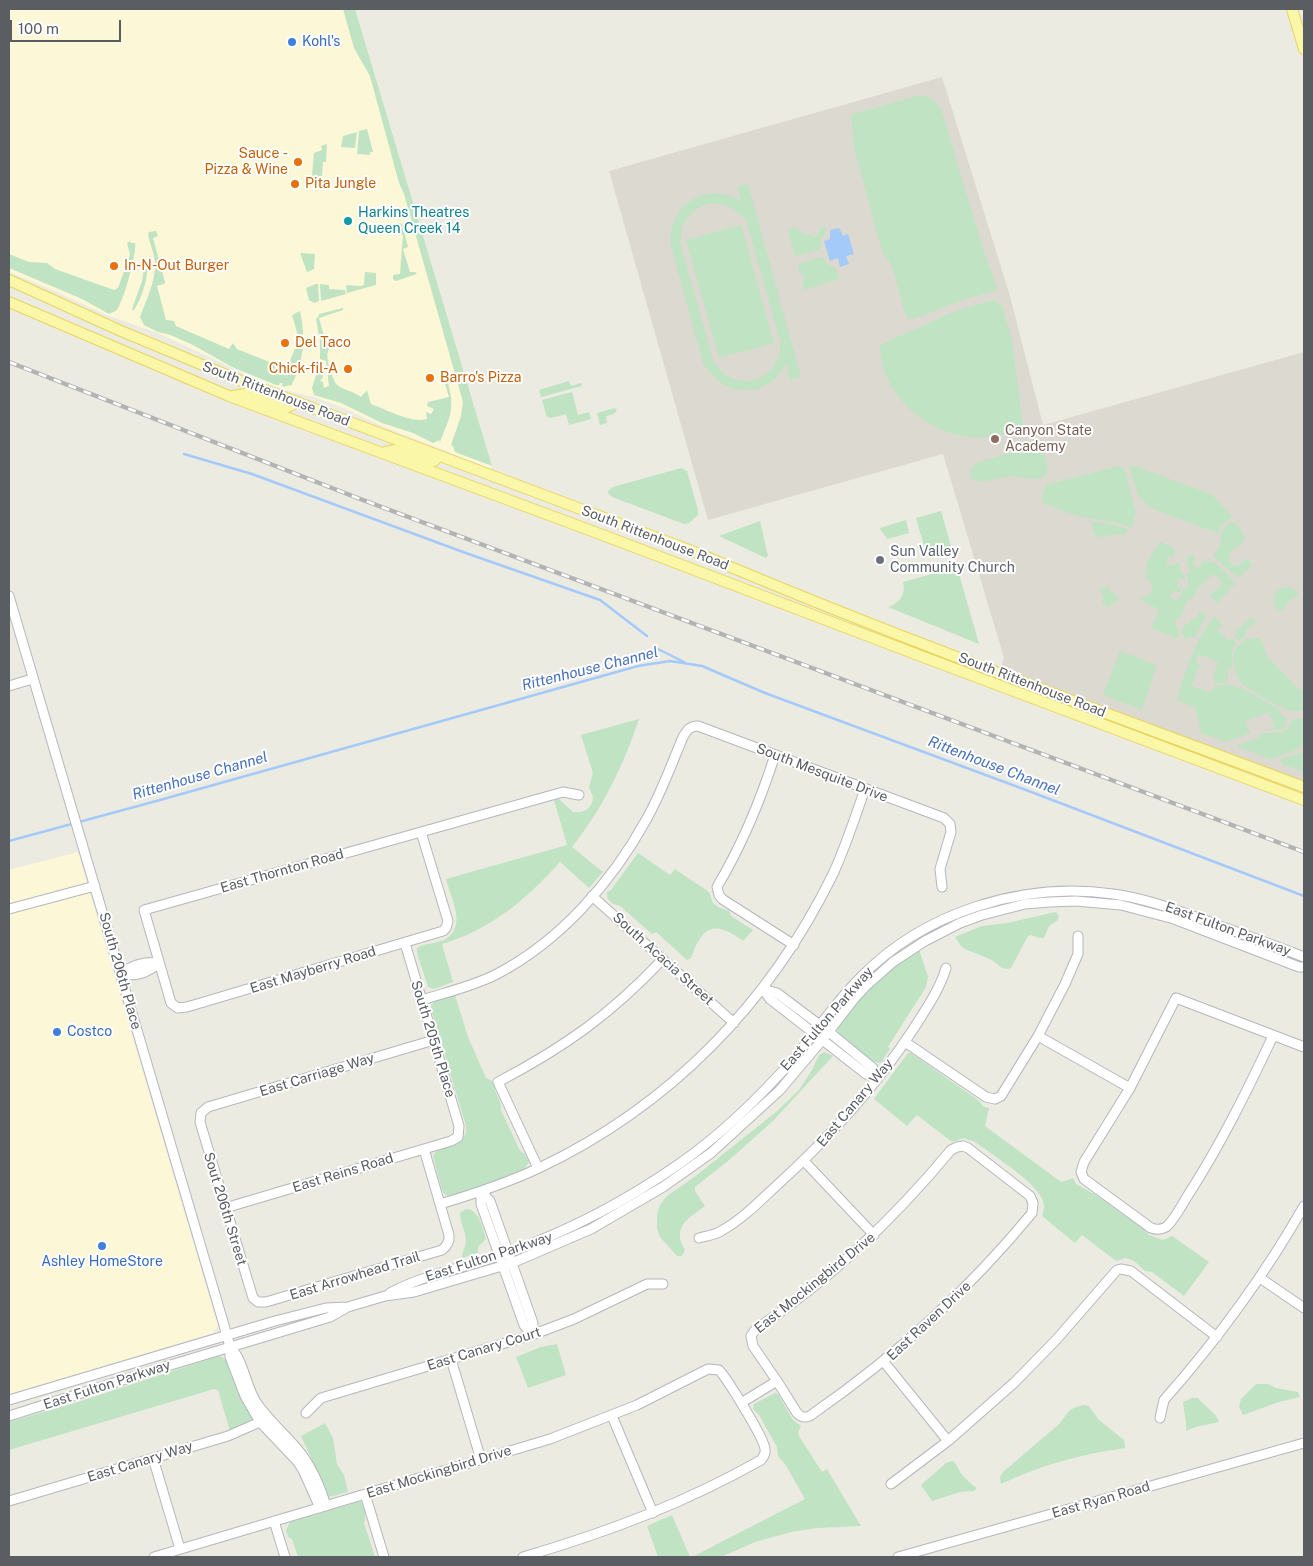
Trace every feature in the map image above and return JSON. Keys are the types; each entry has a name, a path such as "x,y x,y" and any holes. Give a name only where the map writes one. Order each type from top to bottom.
{"main road":[{"path":"1292,9 1303,38 1304,49"},
{"name":"South Rittenhouse Road","path":"9,280 188,360 697,553 999,674 1304,787"},
{"name":"South Rittenhouse Road","path":"9,302 229,396 691,568 1304,800"},
{"path":"113,347 121,330"},
{"path":"229,396 245,394 284,409 298,402"},
{"path":"382,452 395,450 429,462 434,461 439,456"},
{"path":"691,568 697,553"},
{"path":"1159,746 1163,735"}],"street":[{"name":"South 206th Place","path":"9,596 230,1346 238,1355 245,1378 264,1420 305,1460 315,1477 323,1507"},
{"path":"9,686 32,679"},
{"name":"South Mesquite Drive","path":"592,896 622,860 646,820 663,787 687,730 698,726 944,818 950,824 952,832 940,869 942,887"},
{"path":"775,755 750,827 717,887 718,895 794,945"},
{"path":"424,1149 440,1204 481,1191 538,1168 596,1137 643,1106 675,1081 706,1053 734,1023 763,989 794,945 816,908 834,872 865,789"},
{"name":"East Thornton Road","path":"159,963 144,910 563,792 579,795"},
{"name":"East Mayberry Road","path":"159,963 171,1003 178,1008 187,1007 439,932 446,928 447,918 421,832"},
{"path":"9,909 95,886"},
{"name":"East Fulton Parkway","path":"385,1296 409,1283 504,1254 556,1235 626,1199 681,1162 749,1105 773,1081 860,978 895,948 921,931 964,910 1012,896 1036,892 1062,890 1090,891 1136,898 1161,905 1304,957"},
{"path":"422,1000 477,983 514,964 564,924 592,896"},
{"name":"South Acacia Street","path":"592,896 734,1023"},
{"name":"East Fulton Parkway","path":"9,1416 230,1346 330,1317 348,1307 385,1296 414,1292 508,1264 591,1229 640,1202 711,1153 768,1102 866,986 909,951 960,923 1025,904 1076,901 1128,906 1174,919 1304,967"},
{"path":"946,968 943,978 905,1042 986,1097 995,1099 1001,1096 1038,1036 1065,984 1078,954 1078,936"},
{"name":"South 205th Place","path":"405,943 459,1126 459,1135"},
{"path":"538,1168 498,1082 535,1063 583,1031 634,989 663,960"},
{"path":"120,974 132,976 149,971 159,963"},
{"path":"763,989 777,992 820,1025 826,1035 866,1074 878,1078"},
{"path":"763,989 770,999 814,1033 826,1035"},
{"path":"1273,1036 1247,1092 1201,1175 1168,1225 1158,1230 1151,1228 1084,1179 1081,1172 1084,1162 1130,1088 1176,998 1304,1047"},
{"path":"1038,1036 1130,1088"},
{"name":"East Carriage Way","path":"201,1113 208,1107 434,1040"},
{"name":"East Canary Way","path":"804,1161 835,1130 905,1042"},
{"name":"Sout 206th Street","path":"201,1113 200,1122 225,1208 251,1294 258,1302"},
{"name":"East Reins Road","path":"225,1208 451,1141 459,1135"},
{"name":"East Mockingbird Drive","path":"777,1381 753,1346 751,1336 755,1330 817,1285 874,1235 922,1185 951,1150 963,1146 968,1148 1030,1196 1033,1203"},
{"path":"700,1238 720,1232 740,1219 804,1161 874,1235"},
{"path":"481,1191 481,1204 508,1264 524,1325 532,1335"},
{"name":"East Raven Drive","path":"777,1381 796,1413 804,1417 814,1413 884,1362 943,1310 979,1274 1032,1213 1033,1203"},
{"name":"East Arrowhead Trail","path":"258,1302 266,1302 442,1250 449,1242 449,1235 440,1204"},
{"path":"1160,1418 1164,1400 1217,1337 1260,1278 1304,1206"},
{"path":"891,1484 948,1441 993,1403 1036,1362 1114,1273 1121,1269 1131,1271 1217,1337"},
{"path":"1260,1278 1304,1308"},
{"name":"East Canary Court","path":"306,1413 320,1398 532,1335 574,1319 646,1284 663,1284"},
{"name":"East Fulton Parkway","path":"9,1400 227,1335 326,1308 348,1307"},
{"path":"451,1359 481,1460"},
{"path":"884,1362 948,1441"},
{"name":"East Mockingbird Drive","path":"154,1557 550,1439 612,1416 708,1369 716,1369 723,1374 741,1403"},
{"path":"524,1557 579,1541 653,1513 762,1460 765,1453 764,1444 741,1403 777,1381"},
{"path":"612,1416 653,1513"},
{"name":"East Canary Way","path":"9,1501 228,1436 264,1420"},
{"name":"East Ryan Road","path":"898,1557 1304,1443"},
{"path":"153,1458 180,1549"},
{"path":"365,1494 384,1557"},
{"path":"274,1522 285,1557"}],"shaded area":[{"path":"9,9 355,9 492,466 491,469 375,423 344,408 314,397 284,390 254,378 158,333 107,315 9,272"},
{"name":"Canyon State Academy","path":"942,77 1010,296 1043,425 1304,352 1304,782 1000,669 1004,658 943,454 708,520 609,171"},
{"path":"78,852 218,1326 213,1333 9,1394 9,870"}],"green space":[{"path":"343,9 355,9 492,466 455,452 451,445 461,416 463,402 370,76 354,48"},
{"path":"921,95 934,100 942,112 984,252 997,287 995,291 965,299 910,319 905,314 892,266 883,253 879,241 854,147 851,117 853,114"},
{"path":"367,129 373,152 370,152 370,155 357,154 359,131"},
{"path":"357,132 355,148 341,147 343,136"},
{"path":"327,144 326,162 323,162 322,176 312,176 314,153 322,150 321,146"},
{"path":"748,184 801,377 790,380 786,364 778,376 767,384 756,389 744,391 722,383 711,375 703,363 671,246 671,232 675,219 682,209 702,195 728,195 741,201 738,186","holes":["707,204 719,204 729,207 746,221 780,341 778,355 773,367 765,375 754,380 743,381 732,378 721,371 713,360 681,245 682,231 686,220 695,211"]},
{"path":"399,223 402,224 408,247 403,249 410,272 417,274 396,281 393,279 393,275 400,274 403,235 396,233"},
{"path":"741,225 774,343 719,358 686,240"},
{"path":"824,225 826,231 820,239 820,249 795,255 787,229 795,228 817,237"},
{"path":"156,231 158,236 153,238 165,282 157,286 166,320 174,321 176,326 229,349 233,343 237,349 282,367 289,363 299,339 292,315 300,311 303,349 299,368 291,386 283,387 282,383 276,385 232,367 193,345 144,325 140,317 155,269 148,235 149,232"},
{"path":"130,241 135,243 135,249 129,278 119,306 116,311 109,314 82,299 9,268 9,254 29,262 47,263 55,269 114,290 118,288 130,255 127,243"},
{"path":"300,253 315,254 314,269 307,272"},
{"path":"820,257 825,259 827,266 830,265 836,269 839,279 804,290 802,281 805,280 803,274 800,275 798,264"},
{"path":"146,258 145,285 140,300 133,311 132,309 142,281"},
{"path":"365,272 376,273 376,285 347,293 346,285 362,286 364,284"},
{"path":"318,284 319,301 314,303 309,300 306,288"},
{"path":"320,284 329,285 329,289 345,290 346,294 321,301"},
{"path":"994,300 1002,305 1012,341 1023,425 1010,432 975,438 954,434 935,427 917,415 902,401 890,384 883,365 880,345 958,310"},
{"path":"343,308 343,310 319,318 326,343 350,339 330,347 328,351 329,366 336,384 361,397 367,390 371,404 407,418 421,420 427,419 426,412 431,414 434,409 427,406 428,402 449,397 445,384 448,383 451,407 440,442 439,440 433,443 413,433 382,423 341,403 314,395 312,388 320,362 323,363 323,377 320,381 323,382 324,388 329,386 326,361 320,359 320,341 316,319 319,314"},
{"path":"569,381 571,386 581,383 582,386 541,397 539,390"},
{"path":"572,392 578,415 589,412 591,419 569,425 566,414 551,418 547,417 542,400"},
{"path":"615,408 617,410 614,414 606,416 607,423 600,425 597,413"},
{"path":"1041,444 1048,467 1044,477 1040,479 1008,476 985,481 971,479 970,471 976,463"},
{"path":"1132,465 1211,494 1233,517 1221,525 1218,533 1160,512 1149,506 1137,494 1130,469"},
{"path":"1119,466 1125,470 1136,512 1132,528 1117,523 1075,515 1041,501 1046,485"},
{"path":"681,468 687,471 698,510 698,515 689,523 684,524 612,497 608,493 613,487"},
{"path":"941,511 951,546 926,553 916,518"},
{"path":"906,520 909,533 887,539 881,531 880,528"},
{"path":"760,521 768,556 766,558 719,536"},
{"path":"1091,521 1129,530 1125,535 1117,534 1098,537 1095,535"},
{"path":"1230,522 1236,524 1245,536 1244,541 1230,552 1229,561 1238,566 1246,558 1253,565 1238,578 1213,556 1219,547 1223,530"},
{"path":"1160,542 1173,547 1173,557 1169,556 1166,564 1174,566 1176,562 1179,562 1185,578 1177,580 1179,588 1183,587 1179,593 1174,590 1170,597 1177,601 1184,589 1189,587 1186,574 1190,573 1186,558 1192,554 1195,557 1193,566 1200,568 1203,560 1216,563 1236,583 1217,603 1210,596 1223,583 1215,575 1212,575 1199,586 1191,600 1188,599 1180,618 1176,619 1175,624 1178,628 1179,639 1153,629 1152,625 1160,610 1139,599 1150,594 1153,589 1147,577 1146,565"},
{"path":"957,567 979,644 888,607 896,603 903,594 903,582"},
{"path":"1109,587 1110,592 1113,592 1119,600 1109,607 1102,603 1104,596 1098,590"},
{"path":"1289,587 1296,590 1299,596 1288,601 1284,610 1279,611 1274,603 1275,594 1279,589"},
{"path":"1199,611 1207,614 1195,638 1192,636 1187,639 1184,638 1182,629 1186,623 1189,624 1191,620 1198,617"},
{"path":"1215,616 1222,624 1217,629 1229,641 1232,638 1237,643 1232,651 1232,667 1228,670 1226,682 1213,684 1215,678 1213,676 1218,662 1199,654 1196,663 1202,666 1198,668 1192,686 1211,693 1214,687 1229,685 1241,687 1280,710 1280,713 1287,719 1284,728 1268,730 1275,727 1269,712 1245,721 1250,733 1226,742 1199,732 1200,728 1195,707 1177,700 1196,645"},
{"path":"1251,618 1255,619 1255,623 1245,632 1246,635 1240,641 1234,636 1237,634 1235,632"},
{"path":"1248,638 1261,639 1267,656 1297,688 1304,691 1304,710 1294,711 1278,706 1241,682 1234,668 1233,658 1237,647"},
{"path":"1120,651 1157,665 1142,710 1103,695"},
{"path":"1300,718 1304,720 1304,744 1292,752 1270,759 1238,747 1239,744 1259,738 1258,735 1263,733 1282,732 1289,726 1291,720"},
{"path":"639,719 626,753 603,802 572,847 603,872 589,888 560,862 521,901 507,912 476,930 442,944 453,982 434,989 428,987 417,948 444,940 455,928 456,912 446,879 567,845 554,800 559,799 573,812 581,812 588,809 593,797 589,787 593,773 581,735"},
{"path":"1304,752 1304,772 1282,764 1281,759"},
{"path":"638,853 670,875 675,869 709,892 713,903 718,907 729,911 731,916 753,930 743,941 721,929 709,930 696,944 691,958 687,960 656,932 652,934 620,906 613,904 607,898 607,892 611,890"},
{"path":"1056,912 1059,916 1058,920 1049,926 1044,938 1028,936 1011,968 1008,969 1002,968 992,960 965,949 955,937 982,926 1007,923"},
{"path":"919,949 928,977 926,987 888,1047 890,1049 883,1062 872,1061 860,1054 839,1036 837,1028 862,994"},
{"path":"455,995 468,1037 486,1078 494,1082 501,1110 520,1151 525,1154 529,1162 525,1169 491,1183 449,1196 445,1195 442,1190 433,1156 439,1150 462,1139 466,1133 466,1126 431,1005 436,1000"},
{"path":"824,1052 833,1056 773,1121 695,1187 695,1191 705,1206 683,1224 680,1235 685,1250 682,1256 677,1256 660,1237 657,1228 657,1214 660,1205 667,1196 697,1175 776,1112 799,1090 819,1055"},
{"path":"908,1053 911,1053 978,1100 984,1107 989,1108 985,1126 1061,1182 1073,1178 1076,1184 1096,1195 1144,1229 1149,1235 1163,1240 1172,1236 1209,1262 1184,1296 1152,1272 1145,1271 1134,1261 1126,1258 1116,1261 1082,1235 1075,1243 1042,1216 1044,1203 1033,1186 975,1142 964,1138 952,1142 917,1115 907,1126 874,1099"},
{"path":"466,1209 471,1210 477,1216 482,1224 486,1239 478,1247 478,1253 462,1258 466,1242 460,1213"},
{"path":"557,1344 566,1375 528,1388 516,1357 541,1347"},
{"path":"218,1356 226,1360 238,1393 255,1421 230,1431 218,1390 214,1389 9,1450 9,1422 78,1402"},
{"path":"1256,1384 1268,1384 1276,1388 1298,1392 1300,1397 1279,1402 1243,1415 1239,1407 1241,1399"},
{"path":"775,1393 778,1394 793,1420 801,1426 798,1432 799,1436 822,1472 827,1469 861,1526 817,1528 791,1532 755,1542 721,1557 692,1557 805,1499 785,1464 778,1456 777,1447 759,1415 753,1409 754,1404"},
{"path":"1192,1398 1198,1398 1215,1415 1219,1422 1186,1431 1183,1402"},
{"path":"1083,1405 1089,1406 1099,1420 1124,1440 1125,1448 1093,1453 1062,1461 1031,1471 1001,1484 1000,1477 1003,1472 1059,1424 1070,1410"},
{"path":"325,1423 333,1438 337,1464 344,1475 348,1492 329,1497 301,1436"},
{"path":"953,1461 964,1477 977,1488 974,1491 960,1492 932,1501 921,1485 946,1463"},
{"path":"361,1502 364,1510 364,1523 375,1557 298,1557 292,1539 288,1537 286,1530 290,1522"},
{"path":"672,1515 690,1557 658,1557 647,1526"}],"water":[{"path":"839,228 843,236 848,234 854,254 846,256 849,264 840,267 838,258 830,261 824,241 830,239 830,230"}],"waterway":[{"path":"184,454 252,474 463,552 600,600 647,636"},
{"path":"658,649 684,662"},
{"name":"Rittenhouse Channel","path":"9,841 638,666 670,661 702,666 765,693 1304,896"}],"railway":[{"path":"9,362 355,497 1304,852"}],"place":[{"name":"Kohl's","path":"292,42"},
{"name":"Sauce - Pizza & Wine","path":"298,162"},
{"name":"Pita Jungle","path":"295,184"},
{"name":"Harkins Theatres Queen Creek 14","path":"348,221"},
{"name":"In-N-Out Burger","path":"114,266"},
{"name":"Del Taco","path":"285,343"},
{"name":"Chick-fil-A","path":"348,369"},
{"name":"Barro's Pizza","path":"430,378"},
{"name":"Canyon State Academy","path":"995,439"},
{"name":"Sun Valley Community Church","path":"880,560"},
{"name":"Costco","path":"57,1032"},
{"name":"Ashley HomeStore","path":"102,1246"}]}
